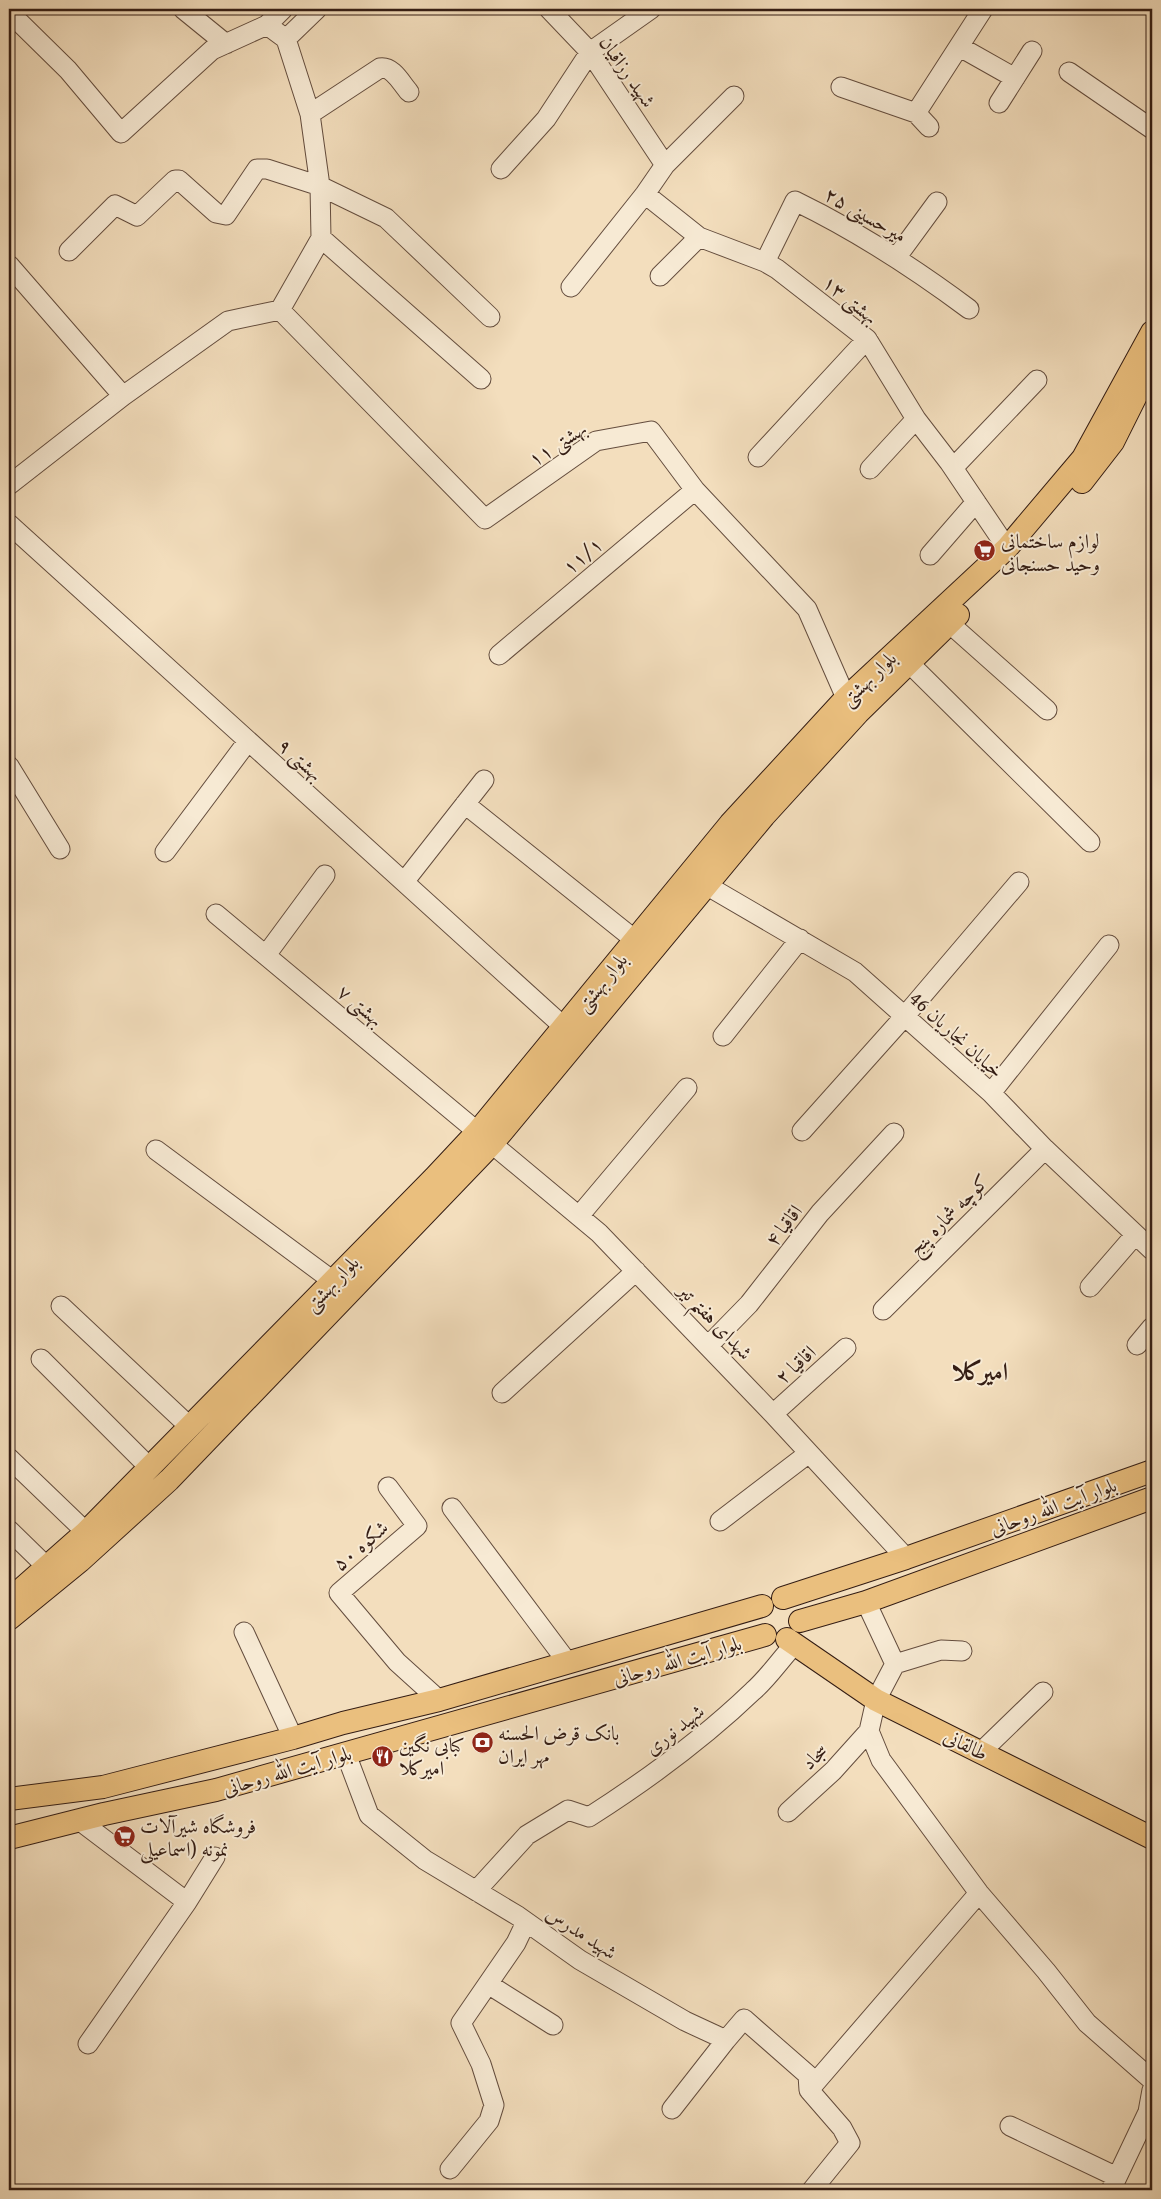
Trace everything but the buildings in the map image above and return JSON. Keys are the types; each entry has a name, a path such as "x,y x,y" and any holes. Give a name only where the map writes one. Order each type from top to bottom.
{"main road":[{"name":"بلوار بهشتی","path":"11,1608 48,1568 190,1427 286,1343 485,1138 698,879 730,824 846,698 1007,548 1083,458 1152,332"},
{"name":"بلوار بهشتی","path":"11,1608 80,1561 169,1480 286,1343 333,1281 485,1138 564,1027 634,940 764,816 858,713 908,662 1015,561 1077,489 1113,442 1152,364"},
{"name":"بلوار آیت الله روحانی","path":"783,1598 906,1558 1152,1471"},
{"name":"بلوار آیت الله روحانی","path":"800,1621 866,1602 1152,1498"},
{"path":"775,1598 783,1598 796,1606 800,1621 798,1629 790,1642 771,1639 764,1635 758,1621 762,1606 775,1598"},
{"name":"بلوار آیت الله روحانی","path":"9,1799 103,1787 293,1738 343,1723 440,1700 762,1606"},
{"name":"بلوار آیت الله روحانی","path":"9,1838 216,1790 764,1635"},
{"name":"طالقانی","path":"790,1642 876,1700 1152,1838"}],"street":[{"path":"184,9 226,44"},
{"path":"9,12 68,70 121,134 212,50 267,26 283,9"},
{"path":"286,39 317,9"},
{"name":"شهید رزاقیان","path":"548,9 590,52 665,165"},
{"path":"501,169 546,119 590,52 651,9"},
{"path":"916,113 983,9"},
{"path":"9,485 123,396 228,321 280,310 321,238 320,186 310,114 286,39 267,26"},
{"path":"960,46 1015,78"},
{"path":"999,104 1032,51"},
{"path":"310,114 380,68 385,67 391,70 409,92"},
{"path":"1068,72 1152,129"},
{"path":"841,86 916,113 929,127"},
{"path":"571,287 645,194 665,165 734,96"},
{"path":"69,250 115,205 137,216 175,180 179,180 216,213 222,216 226,215 257,169 266,168 320,186 386,218 490,317"},
{"name":"بهشتی ۱۳","path":"645,194 699,237 765,262 867,339 916,419 953,468 1007,548"},
{"name":"میرحسینی ۲۵","path":"765,262 795,200 827,216 896,258 969,309"},
{"path":"896,258 937,202"},
{"path":"660,276 699,237"},
{"path":"321,238 481,379"},
{"path":"9,265 123,396"},
{"name":"بهشتی ۱۱","path":"280,310 486,519 596,441 651,430 695,490 807,609 846,698"},
{"path":"758,457 867,339"},
{"path":"953,468 1037,380"},
{"path":"870,469 916,419"},
{"name":"۱۱/۱","path":"499,655 695,490"},
{"path":"930,555 976,502"},
{"name":"بهشتی ۹","path":"9,524 564,1027"},
{"path":"949,624 1047,710"},
{"path":"908,662 1090,842"},
{"path":"165,852 248,740"},
{"path":"9,766 60,850"},
{"path":"404,882 484,780"},
{"path":"465,804 634,940"},
{"path":"266,956 325,875"},
{"name":"خیابان نجاریان 46","path":"698,879 855,972 990,1093 1045,1149 1152,1250"},
{"path":"802,1130 904,1017 1019,882"},
{"name":"بهشتی ۷","path":"216,914 485,1138"},
{"path":"724,1036 800,940"},
{"path":"990,1093 1109,945"},
{"path":"578,1216 686,1088"},
{"name":"اقاقیا ۴","path":"708,1346 749,1304 820,1213 894,1133"},
{"name":"شهدای هفتم تیر","path":"485,1138 599,1233 773,1414 906,1558"},
{"name":"کوچه شماره پنج","path":"883,1310 1045,1149"},
{"path":"156,1150 333,1281"},
{"path":"1090,1287 1135,1235"},
{"path":"502,1392 636,1271"},
{"path":"61,1306 190,1427"},
{"path":"1137,1345 1152,1327"},
{"name":"اقاقیا ۲","path":"773,1414 846,1348"},
{"path":"41,1359 150,1468"},
{"path":"720,1521 809,1453"},
{"path":"9,1458 86,1532"},
{"name":"شکوه ۵۰","path":"388,1487 417,1526 339,1593 397,1662 440,1700"},
{"path":"452,1508 568,1663"},
{"path":"9,1530 48,1568"},
{"path":"866,1602 895,1664"},
{"path":"244,1632 293,1738"},
{"name":"شهید نوری","path":"476,1891 527,1835 568,1810 589,1816 628,1792 708,1733 755,1690 790,1642"},
{"path":"962,1651 941,1650 895,1664 876,1700 869,1731 881,1760 979,1893 1046,1971 1087,2023 1152,2080"},
{"path":"981,1752 1043,1692"},
{"name":"سجاد","path":"788,1812 833,1771 869,1731"},
{"name":"شهید مدرس","path":"346,1754 369,1815 425,1860 526,1922 580,1960 685,2021 726,2040"},
{"path":"80,1821 187,1902"},
{"path":"88,2044 187,1902 215,1857"},
{"path":"809,2090 979,1893"},
{"path":"450,2169 489,2121 494,2105 481,2064 461,2023 516,1943 526,1922"},
{"path":"488,1984 553,2025"},
{"path":"672,2109 744,2019 808,2075 809,2090 842,2128 850,2143 812,2190"},
{"path":"1010,2126 1114,2184 1148,2112 1152,2090"}],"place":[{"name":"لوازم ساختمانی وحید حسنجانی","path":"985,551"},
{"name":"بانک قرض الحسنه مهر ایران","path":"482,1743"},
{"name":"کبابی نگین امیرکلا","path":"383,1756"},
{"name":"فروشگاه شیرآلات نمونه (اسماعیلی","path":"124,1837"}],"district":[{"name":"امیرکلا","path":"980,1371"}]}
